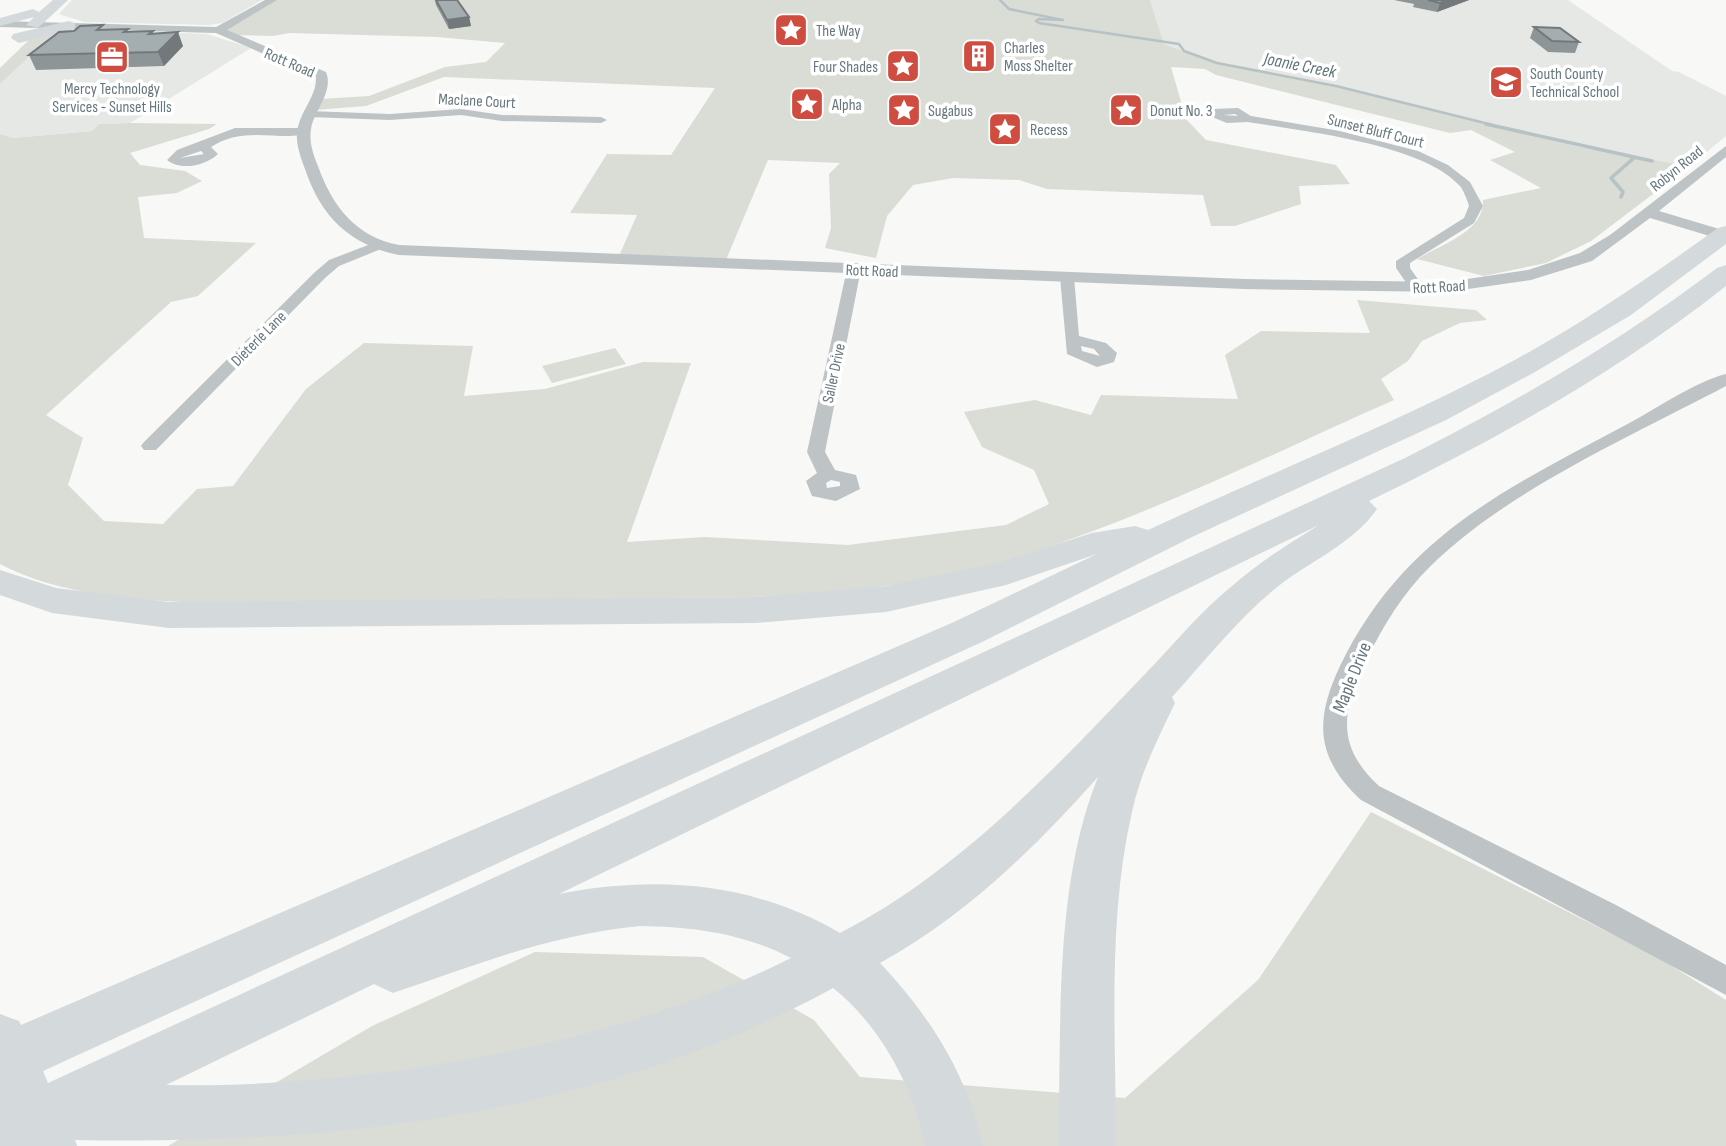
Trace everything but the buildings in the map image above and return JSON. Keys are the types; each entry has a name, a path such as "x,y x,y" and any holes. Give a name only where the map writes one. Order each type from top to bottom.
{"highway":[{"path":"15,29 69,26"},
{"path":"0,1062 955,638 1046,597 1180,529 1328,464 1525,366 1622,309 1720,238"},
{"path":"0,1135 1470,439 1579,377 1667,320 1726,272"},
{"path":"0,1108 92,1113 198,1113 415,1096 510,1080 621,1051 734,1009 814,973 908,920 1015,837 1225,612 1288,560 1348,523 1387,480"},
{"path":"0,582 52,600 169,615 755,610 873,600 947,587 1006,573 1092,544 1180,529"},
{"path":"1087,1146 1095,898 1101,851 1121,775 1167,677"},
{"path":"262,1011 547,919 638,905 684,905 728,910 767,920 803,937 846,963 877,993 910,1038 933,1080 954,1146"},
{"path":"0,1040 48,1146"}],"main road":[{"path":"15,29 47,0"},
{"path":"15,29 61,0"},
{"path":"15,29 69,26"}],"street":[{"path":"69,26 218,30 272,0"},
{"name":"Rott Road","path":"218,30 321,75 323,85 304,131 308,160 326,206 360,237 376,246 399,250 1417,288 1503,280 1570,264 1602,248 1647,213"},
{"name":"Maclane Court","path":"309,114 390,117 461,112 502,118 601,120"},
{"name":"Sunset Bluff Court","path":"1248,118 1394,148 1440,165 1467,186 1476,206 1469,220 1403,261 1403,268 1417,288"},
{"path":"203,146 217,136 243,130 271,133 304,131"},
{"name":"Robyn Road","path":"1647,213 1726,150"},
{"path":"1647,213 1720,238"},
{"name":"Dieterle Lane","path":"150,446 320,275 334,263 376,246"},
{"name":"Saller Drive","path":"828,475 816,452 854,269"},
{"path":"1067,277 1071,339"},
{"name":"Maple Drive","path":"1726,379 1497,502 1453,533 1411,573 1375,623 1339,698 1333,729 1339,756 1347,769 1370,793 1606,914 1726,981"}],"shaded area":[{"path":"72,0 262,0 222,23 209,25 84,22 59,14"},
{"path":"276,0 1150,0 1164,44 1216,63 1336,86 1575,146 1690,166 1591,241 1546,263 1484,276 1417,259 1469,229 1482,211 1483,200 1541,188 1490,160 1515,152 1471,130 1450,133 1216,75 1205,69 1171,67 1186,119 1206,140 1336,165 1350,184 1299,186 1301,204 1235,226 1211,226 1203,195 1047,189 1019,180 953,178 913,185 887,216 876,258 825,248 831,228 829,174 840,163 768,160 726,260 619,256 637,215 570,213 607,154 671,155 715,88 444,77 366,106 315,110 319,99 369,96 445,67 486,62 505,43 437,37 289,33 273,36 231,35 226,29"},
{"name":"South County Technical School","path":"1150,0 1568,0 1672,71 1726,96 1726,136 1690,166 1575,146 1336,86 1217,63 1164,44"},
{"path":"59,29 207,34 251,48 130,123 99,124 92,131 13,138 0,134 0,84"},
{"path":"59,29 0,84 0,68 34,35"},
{"path":"99,124 217,124 209,129 130,153 140,165 185,171 202,181 177,193 138,197 144,238 256,243 198,296 171,302 46,415 83,438 68,485 104,521 163,524 197,489 233,486 306,389 364,343 473,346 464,396 545,389 643,362 691,363 627,542 705,537 848,545 1006,525 1049,504 1034,470 982,447 964,412 1035,400 1091,415 1101,395 1238,399 1225,355 1261,331 1370,333 1357,300 1476,310 1487,320 1460,323 1422,341 1408,361 1381,379 1394,400 1117,522 1022,556 956,574 854,590 751,597 203,603 99,594 48,583 0,564 0,134 13,138 92,131"},
{"path":"615,348 626,364 552,383 542,366"},
{"path":"1371,812 1659,958 1726,1000 1726,1146 168,1146 372,1026 535,952 703,957 814,1020 860,1077 1125,1098 1258,980"}],"waterway":[{"name":"Joanie Creek","path":"1000,0 1009,9 1063,20 1039,19 1036,21 1039,23 1179,44 1184,51 1217,63 1336,86 1493,125"},
{"name":"Joanie Creek","path":"1486,124 1635,157"},
{"path":"1621,197 1623,192 1611,178 1635,157"},
{"name":"Joanie Creek","path":"1635,157 1652,161"}],"place":[{"name":"The Way","path":"791,30"},
{"name":"Charles Moss Shelter","path":"979,56"},
{"name":"Mercy Technology Services - Sunset Hills","path":"112,57"},
{"name":"Four Shades","path":"903,66"},
{"name":"South County Technical School","path":"1506,82"},
{"name":"Alpha","path":"807,104"},
{"name":"Sugabus","path":"904,110"},
{"name":"Donut No. 3","path":"1126,110"},
{"name":"Recess","path":"1005,129"}]}
